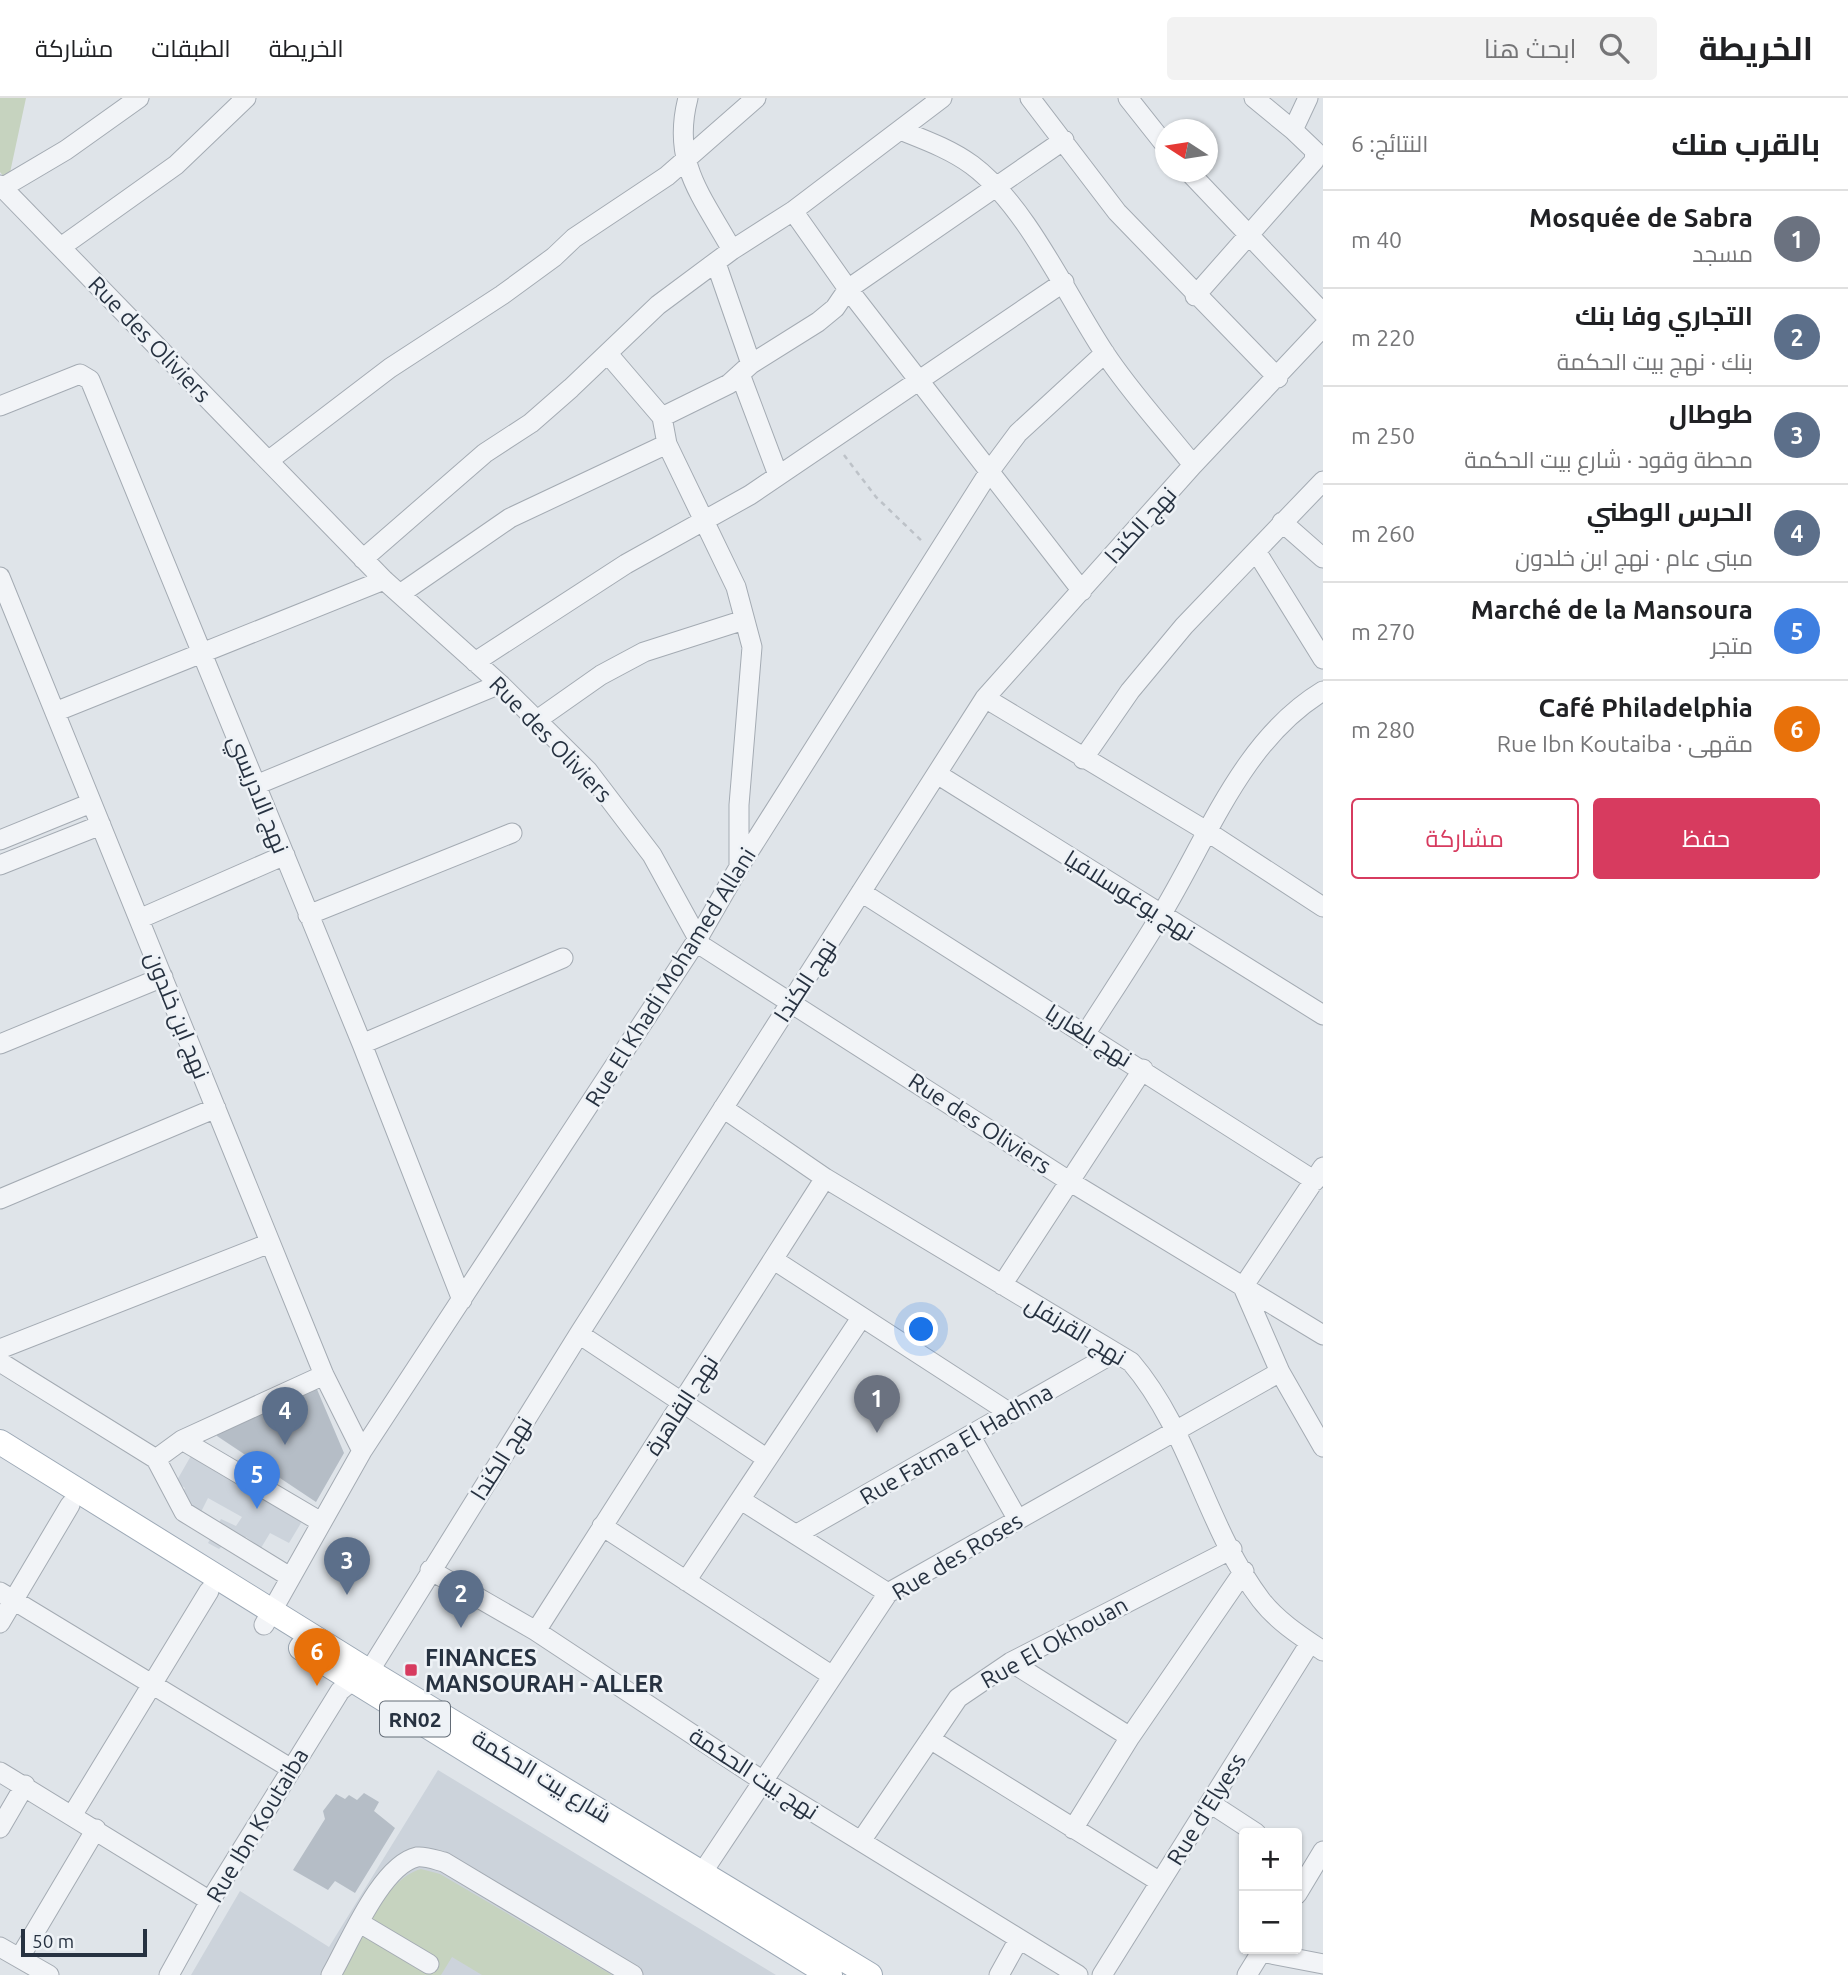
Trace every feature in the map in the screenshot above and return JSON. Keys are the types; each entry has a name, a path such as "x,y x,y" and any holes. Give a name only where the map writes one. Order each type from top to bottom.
{"main road":[{"name":"شارع بيت الحكمة","path":"0,1442 268,1618 830,1975"},
{"name":"شارع بيت الحكمة","path":"0,1462 209,1591 268,1618"},
{"name":"شارع بيت الحكمة","path":"357,1674 702,1873 870,1975"}],"street":[{"path":"1,187 66,150 139,98"},
{"path":"61,247 176,165 246,98"},
{"path":"688,98 681,123 684,160 732,250"},
{"path":"268,461 390,368 523,280 574,237 667,176 756,98"},
{"path":"363,559 485,453 531,423 658,305 732,250 793,211 942,98"},
{"path":"1030,98 1117,212 1195,296 1278,378"},
{"path":"1128,98 1155,131"},
{"path":"1195,296 1314,161 1315,150 1254,98"},
{"path":"1293,130 1308,98"},
{"path":"901,130 941,146 972,164 996,185 1064,282 1105,353 1193,466"},
{"path":"662,418 729,384 746,369 818,322 835,308 848,289 1064,140"},
{"path":"1198,182 1323,313"},
{"name":"Rue des Oliviers","path":"1,187 384,580 499,684 588,771 645,845 697,940 723,961 1069,1181 1323,1335"},
{"path":"793,211 848,289 1082,591"},
{"path":"716,263 778,475"},
{"path":"475,662 626,564 707,522 833,441 1064,282"},
{"name":"نهج الكندا","path":"357,1674 376,1662 430,1570 579,1334 985,698 1193,466 1323,327"},
{"name":"Rue El Khadi Mohamed Allani","path":"268,1618 362,1451 697,940 739,867 989,472 1018,433 1105,353"},
{"path":"608,354 662,418 667,444 707,522 736,587 752,646 740,805 739,867"},
{"name":"نهج الادريسي","path":"0,406 80,374 90,380 362,1044 462,1300"},
{"path":"400,594 510,519 667,444"},
{"path":"1083,759 1130,691 1184,626 1323,481"},
{"path":"1282,522 1323,558"},
{"path":"1256,551 1323,659"},
{"name":"نهج ابن خلدون","path":"0,577 324,1375 362,1451"},
{"path":"55,712 201,656 384,580"},
{"path":"537,720 601,675 644,652 744,620"},
{"path":"256,785 499,684"},
{"path":"1086,1033 1161,915 1225,800 1264,742 1307,701 1323,691"},
{"path":"985,698 1208,832 1323,907"},
{"name":"نهج يوغوسلافيا","path":"937,774 1323,1015"},
{"path":"0,840 91,803"},
{"path":"0,865 101,825"},
{"path":"308,915 512,833"},
{"path":"139,919 285,855"},
{"name":"نهج بلغاريا","path":"861,892 1143,1069 1320,1175"},
{"path":"362,1044 563,958"},
{"path":"0,1044 163,977"},
{"path":"1002,1285 1143,1069"},
{"path":"0,1199 216,1108"},
{"name":"نهج القرنفل","path":"723,1108 825,1178 1131,1362 1149,1383 1177,1432 1244,1571 1273,1613 1317,1647"},
{"path":"1320,1175 1243,1287 1280,1372 1323,1447"},
{"name":"نهج القاهرة","path":"536,1631 825,1178"},
{"path":"0,1349 270,1243"},
{"path":"774,1260 1010,1413"},
{"path":"686,1581 860,1318"},
{"path":"579,1334 766,1458"},
{"name":"Rue Fatma El Hadhna","path":"797,1534 1114,1353"},
{"path":"0,1362 156,1459 184,1512 290,1577"},
{"name":"Rue des Roses","path":"702,1873 831,1675 888,1593 1280,1372"},
{"path":"156,1459 182,1440 324,1375"},
{"path":"1301,1411 1323,1423"},
{"path":"971,1437 1018,1520"},
{"path":"182,1440 321,1522"},
{"path":"741,1500 888,1593"},
{"path":"0,1623 7,1596 70,1505"},
{"path":"603,1526 831,1675"},
{"name":"Rue El Okhouan","path":"861,1841 958,1698 1012,1662 1232,1549"},
{"name":"نهج بيت الحكمة","path":"430,1570 536,1631 763,1781 1078,1975"},
{"path":"1073,1829 1130,1737 1244,1571"},
{"path":"73,1814 209,1591"},
{"path":"7,1596 150,1686 290,1768"},
{"name":"Rue d'Elyess","path":"1102,1975 1210,1803 1317,1647"},
{"path":"1012,1662 1130,1737"},
{"name":"Rue Ibn Koutaiba","path":"169,1975 290,1768 357,1674"},
{"path":"930,1740 1160,1882"},
{"path":"0,1772 73,1814 210,1901"},
{"path":"0,1828 25,1785"},
{"path":"1210,1803 1248,1828"},
{"path":"20,1957 96,1829"},
{"path":"1298,1891 1304,1865 1323,1851"},
{"path":"331,1975 385,1880 400,1864 419,1857 444,1862 634,1975"},
{"path":"360,1923 429,1964"},
{"path":"999,1975 1019,1939"},
{"path":"0,1947 49,1975"},
{"path":"1247,1975 1260,1954"},
{"path":"1279,1954 1323,1964"}],"path":[{"path":"833,441 876,497 937,555"}],"shaded area":[{"path":"192,1454 298,1516 301,1523 289,1543 270,1533 261,1548 246,1537 238,1552 224,1544 219,1549 208,1543 221,1519 236,1526 242,1517 208,1498 199,1516 177,1502 185,1488 176,1482"},
{"path":"438,1770 776,1975 191,1975 240,1891 329,1947"}],"green space":[{"path":"0,98 26,98 8,182 0,172"},
{"path":"421,1869 440,1874 612,1975 482,1975 452,1957 441,1975 340,1975 384,1898 395,1885"}],"building":[{"path":"316,1387 344,1453 316,1502 217,1436 217,1429"},
{"path":"364,1793 379,1802 374,1811 395,1828 355,1893 335,1881 328,1890 293,1870 325,1819 323,1811 336,1794 345,1799 349,1795 357,1800"}],"place":[{"name":"Mosquée de Sabra","path":"877,1433"},
{"name":"الحرس الوطني","path":"285,1445"},
{"name":"Marché de la Mansoura","path":"257,1509"},
{"name":"طوطال","path":"347,1595"},
{"name":"التجاري وفا بنك","path":"461,1628"},
{"name":"FINANCES MANSOURAH - ALLER","path":"411,1670"},
{"name":"Café Philadelphia","path":"317,1686"}]}
